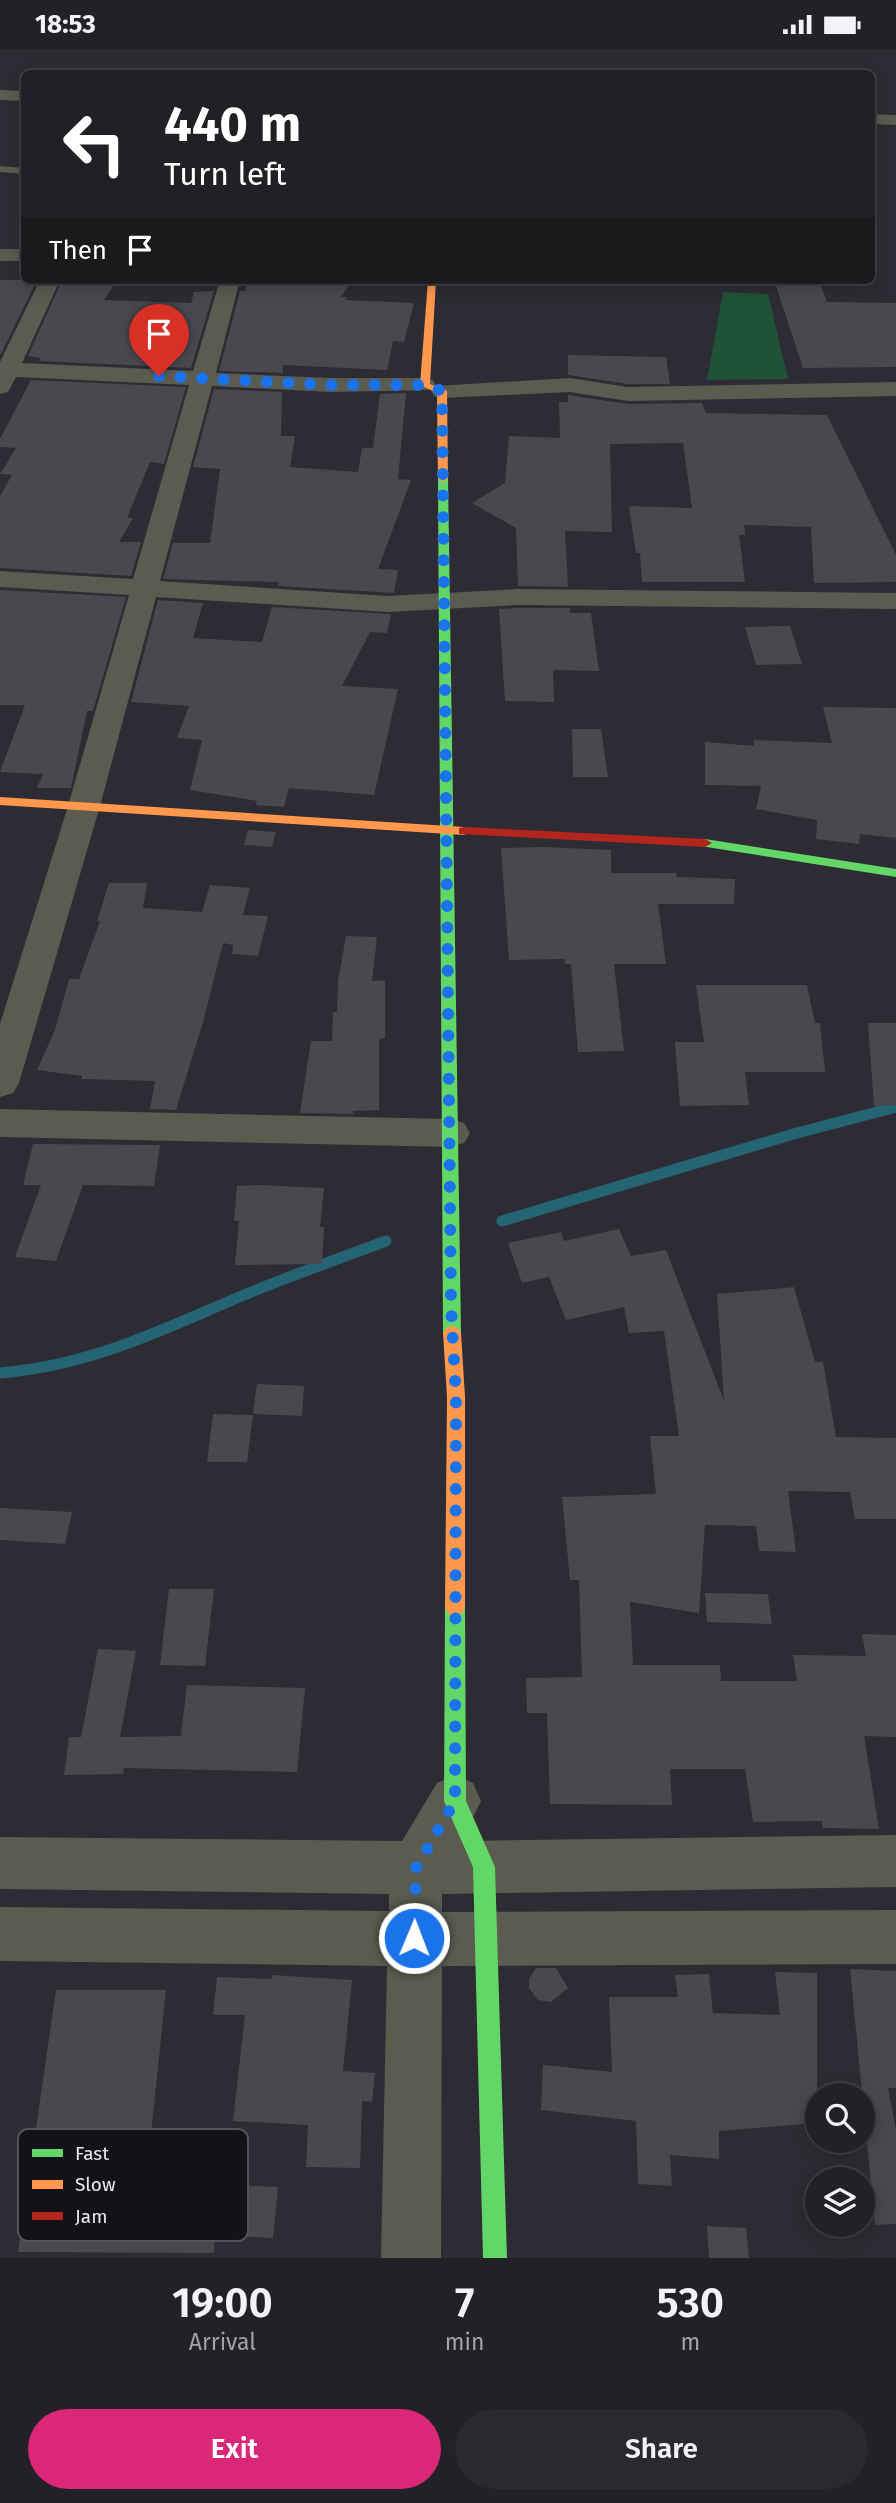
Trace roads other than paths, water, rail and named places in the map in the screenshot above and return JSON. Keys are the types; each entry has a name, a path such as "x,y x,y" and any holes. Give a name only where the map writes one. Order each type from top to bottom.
{"street":[{"path":"0,95 21,96"},
{"path":"875,119 896,120"},
{"path":"0,255 21,255"},
{"path":"48,284 3,375 201,377 434,388 570,385 628,394 896,389"},
{"path":"0,1083 84,806 229,284"},
{"path":"432,284 444,603 451,1306 456,1397 455,1801 484,1867 495,2258"},
{"path":"0,579 388,604 519,597 896,601"},
{"path":"0,801 447,830 710,843 896,873"},
{"path":"0,1123 451,1133"},
{"path":"411,2258 416,1868 455,1801"},
{"path":"0,1863 416,1868 896,1861"},
{"path":"0,1934 414,1938 896,1937"}],"lane":[{"path":"0,169 21,171"}],"waterway":[{"path":"502,1221 797,1133 896,1107"},
{"path":"0,1373 63,1363 122,1346 274,1283 386,1241"}]}
